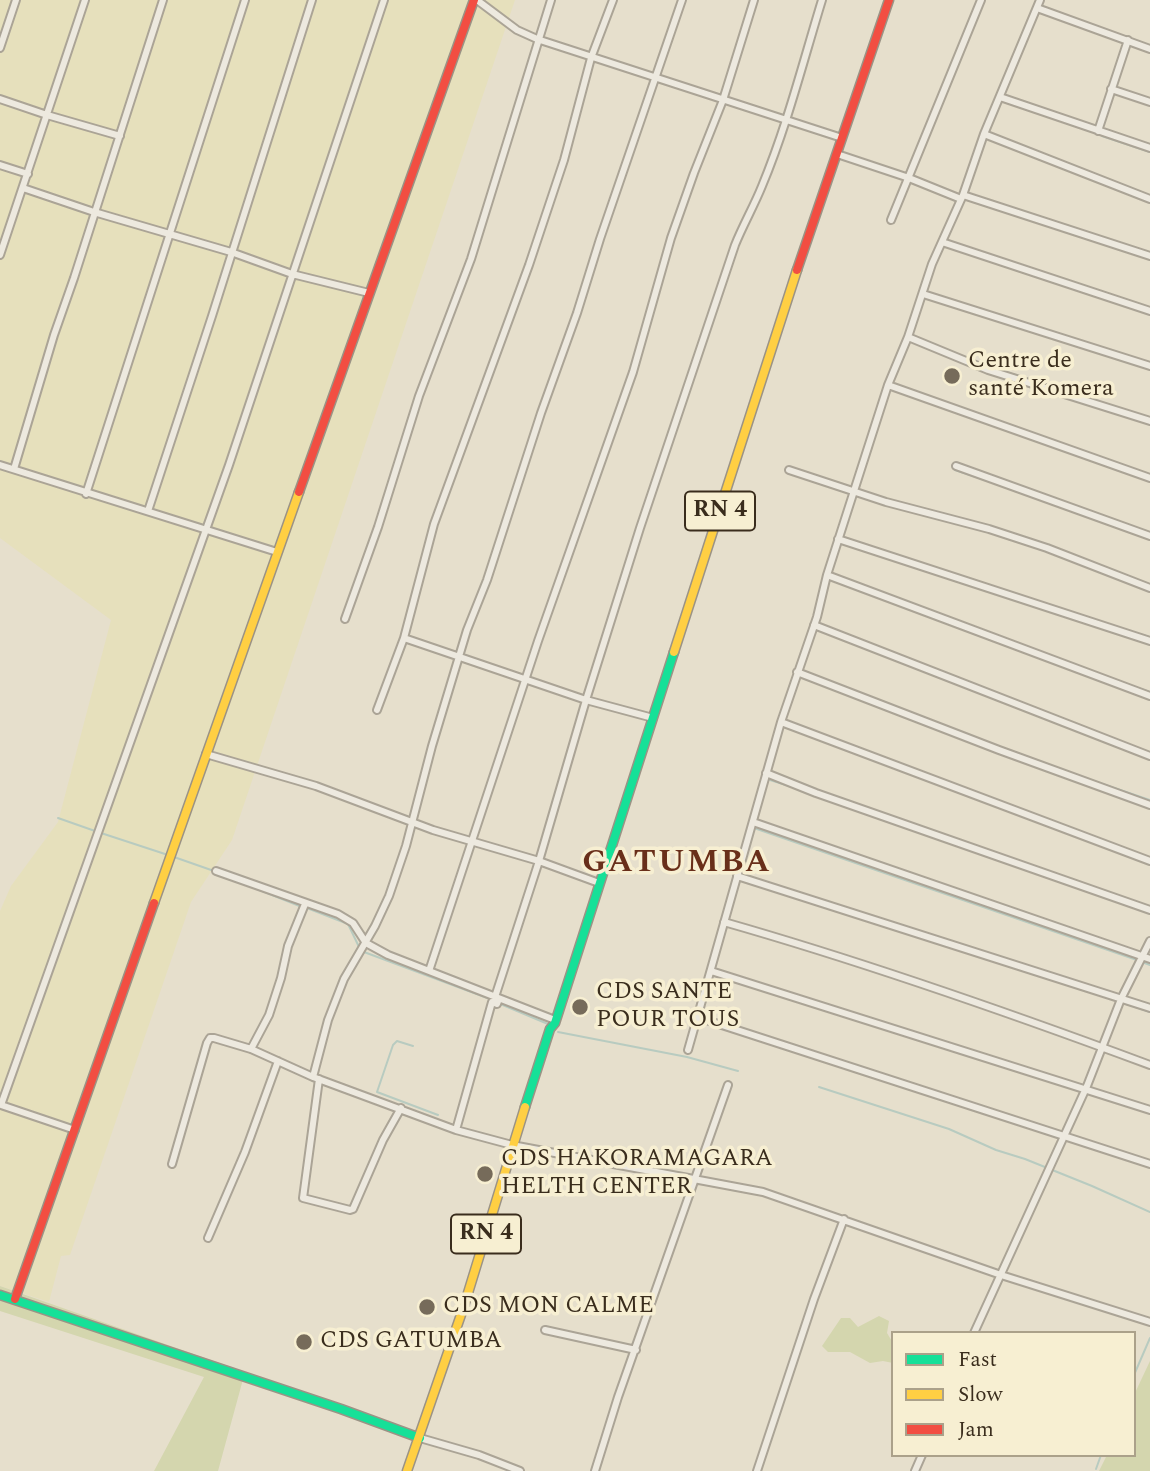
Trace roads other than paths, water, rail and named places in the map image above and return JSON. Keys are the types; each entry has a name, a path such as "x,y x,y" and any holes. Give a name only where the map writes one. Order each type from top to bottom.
{"main road":[{"path":"15,1299 277,552 476,0"},
{"name":"RN 4","path":"407,1471 465,1303 512,1145 555,1020 790,290 889,0"},
{"path":"0,1295 420,1438"}],"street":[{"path":"0,48 16,0"},
{"path":"0,255 85,0"},
{"path":"13,469 163,0"},
{"path":"86,494 245,0"},
{"path":"148,511 312,0"},
{"path":"75,1130 1,1105 206,531 384,0"},
{"path":"476,0 517,30 537,39 842,138"},
{"path":"345,619 382,516 419,396 471,258 551,0"},
{"path":"377,710 404,638 434,524 529,265 564,160 591,58 613,0"},
{"path":"401,1108 383,1140 354,1209 303,1198 316,1078 328,1020 344,979 389,896 413,822 459,657 682,0"},
{"path":"429,971 525,678 633,372 671,238 723,100 754,0"},
{"path":"456,1130 492,1002 497,1000 586,700 713,308 747,215 762,187 822,0"},
{"path":"891,220 981,0"},
{"path":"688,1050 781,722 888,385 984,134 1040,0"},
{"path":"1037,8 1150,49"},
{"path":"1098,131 1128,40"},
{"path":"1111,89 1150,102"},
{"path":"1000,97 1150,148"},
{"path":"0,99 120,136"},
{"path":"984,134 1150,199"},
{"path":"837,153 962,197 1150,256"},
{"path":"0,165 28,174"},
{"path":"23,187 292,274 369,293"},
{"path":"0,222 10,225"},
{"path":"942,242 1150,311"},
{"path":"923,294 1150,366"},
{"path":"908,337 988,370 1150,421"},
{"path":"888,385 1150,478"},
{"path":"0,465 277,552"},
{"path":"956,466 1150,536"},
{"path":"789,470 855,493 989,529 1047,548 1150,588"},
{"path":"838,539 1150,641"},
{"path":"827,575 994,640 1150,696"},
{"path":"814,625 1150,756"},
{"path":"404,638 586,700 653,718"},
{"path":"797,672 1150,805"},
{"path":"781,722 1150,861"},
{"path":"206,754 316,786 433,830 539,861 599,883"},
{"path":"766,773 1150,910"},
{"path":"753,822 1147,958"},
{"path":"216,871 304,906 338,914 353,923 363,948"},
{"path":"737,876 1150,1008"},
{"path":"251,1049 269,1015 288,946 304,906"},
{"path":"724,922 885,972 1150,1065"},
{"path":"975,1331 1086,1089 1121,999 1147,958 1150,941"},
{"path":"363,948 388,955 497,1000 555,1020"},
{"path":"711,971 1150,1110"},
{"path":"697,1017 1150,1164"},
{"path":"172,1164 210,1038 251,1049 316,1078 456,1130 512,1145 763,1192 1001,1275 1150,1322"},
{"path":"208,1238 228,1195 278,1061"},
{"path":"595,1471 618,1396 728,1085"},
{"path":"757,1471 814,1299 844,1219"},
{"path":"545,1330 636,1350"},
{"path":"420,1438 520,1471"}],"waterway":[{"path":"1102,136 1150,152"},
{"path":"951,248 1043,279"},
{"path":"986,317 1128,362"},
{"path":"1009,373 1100,402"},
{"path":"955,470 997,484"},
{"path":"964,630 1018,650"},
{"path":"1136,633 1150,637"},
{"path":"928,673 956,684"},
{"path":"1118,681 1150,692"},
{"path":"796,724 808,729"},
{"path":"1076,775 1150,800"},
{"path":"770,780 799,789"},
{"path":"939,785 979,800"},
{"path":"58,818 95,831"},
{"path":"754,828 1137,960"},
{"path":"101,833 165,854"},
{"path":"174,857 214,871"},
{"path":"252,887 302,907"},
{"path":"307,908 348,924 360,949"},
{"path":"862,913 1026,965"},
{"path":"364,952 490,999"},
{"path":"1142,962 1150,965"},
{"path":"1088,991 1150,1012"},
{"path":"498,1003 548,1024"},
{"path":"558,1032 687,1057 738,1071"},
{"path":"413,1046 397,1041 393,1045 377,1092 438,1115"},
{"path":"929,1043 1001,1066"},
{"path":"856,1066 977,1105"},
{"path":"1021,1066 1143,1105"},
{"path":"819,1087 949,1129 1150,1212"},
{"path":"1136,1370 1150,1338"},
{"path":"1096,1469 1100,1457"}],"place":[{"name":"Centre de santé Komera","path":"952,376"},
{"name":"CDS SANTE POUR TOUS","path":"580,1007"},
{"name":"CDS HAKORAMAGARA HELTH CENTER","path":"485,1174"},
{"name":"CDS MON CALME","path":"427,1307"},
{"name":"CDS GATUMBA","path":"304,1342"}],"district":[{"name":"GATUMBA","path":"677,865"}]}
